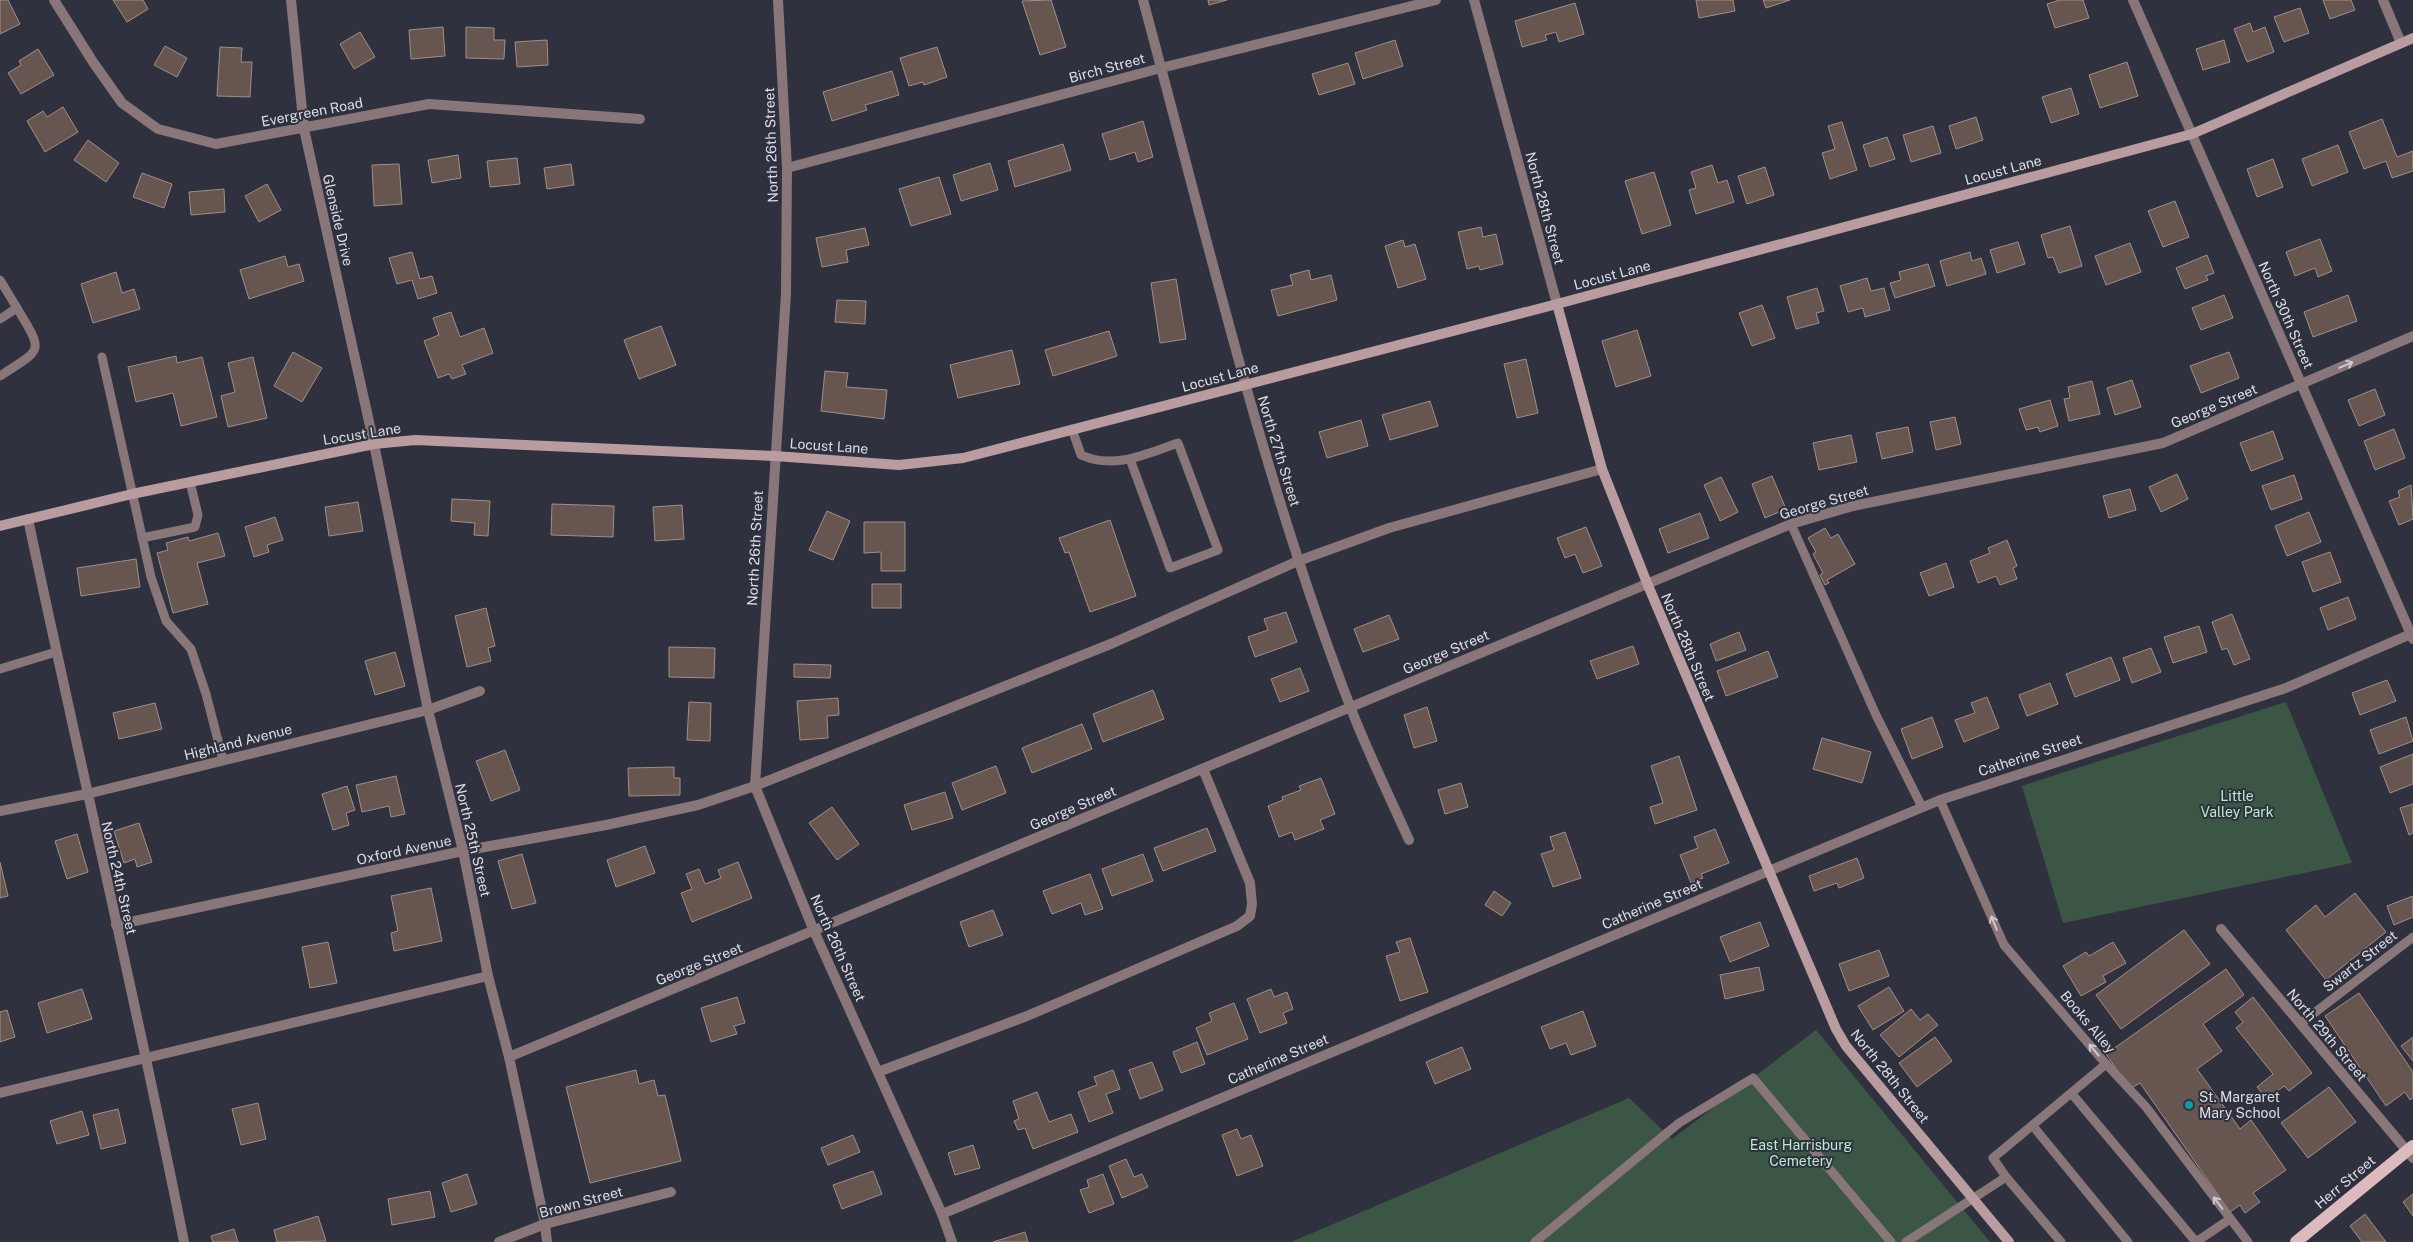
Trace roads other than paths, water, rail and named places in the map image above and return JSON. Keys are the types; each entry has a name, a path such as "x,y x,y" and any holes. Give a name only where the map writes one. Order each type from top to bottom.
{"main road":[{"name":"Herr Street","path":"2296,1242 2411,1152"}],"street":[{"name":"Evergreen Road","path":"54,0 93,62 122,103 158,129 216,144 429,104 640,119"},
{"name":"Glenside Drive","path":"290,0 304,129 374,444"},
{"name":"North 26th Street","path":"778,0 787,168 786,293 755,786 814,931 942,1214"},
{"name":"North 27th Street","path":"1143,0 1244,384 1298,560 1350,708 1409,840"},
{"name":"Birch Street","path":"787,168 1161,68 1436,0"},
{"name":"North 28th Street","path":"1474,0 1602,470 1646,583 1768,871 1840,1038 2009,1242"},
{"name":"North 30th Street","path":"2133,0 2412,636"},
{"path":"2383,0 2401,43"},
{"name":"Locust Lane","path":"0,526 132,494 374,444 415,440 775,456 899,465 963,458 1557,304 2192,134 2413,38"},
{"name":"George Street","path":"510,1057 1791,524 1853,506 2163,443 2413,336"},
{"name":"North 25th Street","path":"374,444 428,710 464,851 488,976 510,1057 545,1224 547,1242"},
{"path":"755,786 1113,643 1298,560 1388,528 1602,470"},
{"name":"North 24th Street","path":"28,519 86,794 147,1057 184,1242"},
{"name":"Catherine Street","path":"942,1214 1922,807 2286,688 2412,636"},
{"name":"Highland Avenue","path":"0,811 86,794 428,710 480,691"},
{"path":"878,1072 1026,1016 1237,926 1250,916 1252,904 1250,883 1203,769"},
{"name":"Oxford Avenue","path":"116,925 464,851 698,805 755,786"},
{"name":"North 29th Street","path":"2221,930 2411,1152"},
{"path":"0,1093 488,976"},
{"name":"Brown Street","path":"498,1242 545,1224 671,1192"},
{"path":"942,1214 952,1242"}],"lane":[{"path":"0,280 37,340 36,349 32,355 0,376"},
{"path":"0,319 18,308"},
{"path":"102,357 151,577 166,621 191,649 206,694 224,760"},
{"path":"1072,429 1080,455 1093,461 1110,462 1130,459 1178,443 1218,550 1170,568 1130,459"},
{"path":"142,538 195,527 198,515 190,482"},
{"path":"1791,524 1876,715 1922,807"},
{"path":"0,669 56,652"},
{"name":"Books Alley","path":"1940,800 2004,944 2106,1064 2146,1107 2248,1242"},
{"name":"Swartz Street","path":"2300,1024 2413,937"},
{"path":"2061,1242 2006,1177 1993,1158 2034,1126 2106,1064"},
{"path":"1535,1242 1679,1123 1753,1078 1891,1242"},
{"path":"2072,1094 2196,1242 2230,1219"},
{"path":"2034,1126 2128,1242"},
{"path":"1906,1242 2006,1177"}],"place":[{"name":"St. Margaret Mary School","path":"2189,1105"}],"park label":[{"name":"Little Valley Park","path":"2237,804"},
{"name":"East Harrisburg Cemetery","path":"1801,1154"}]}
